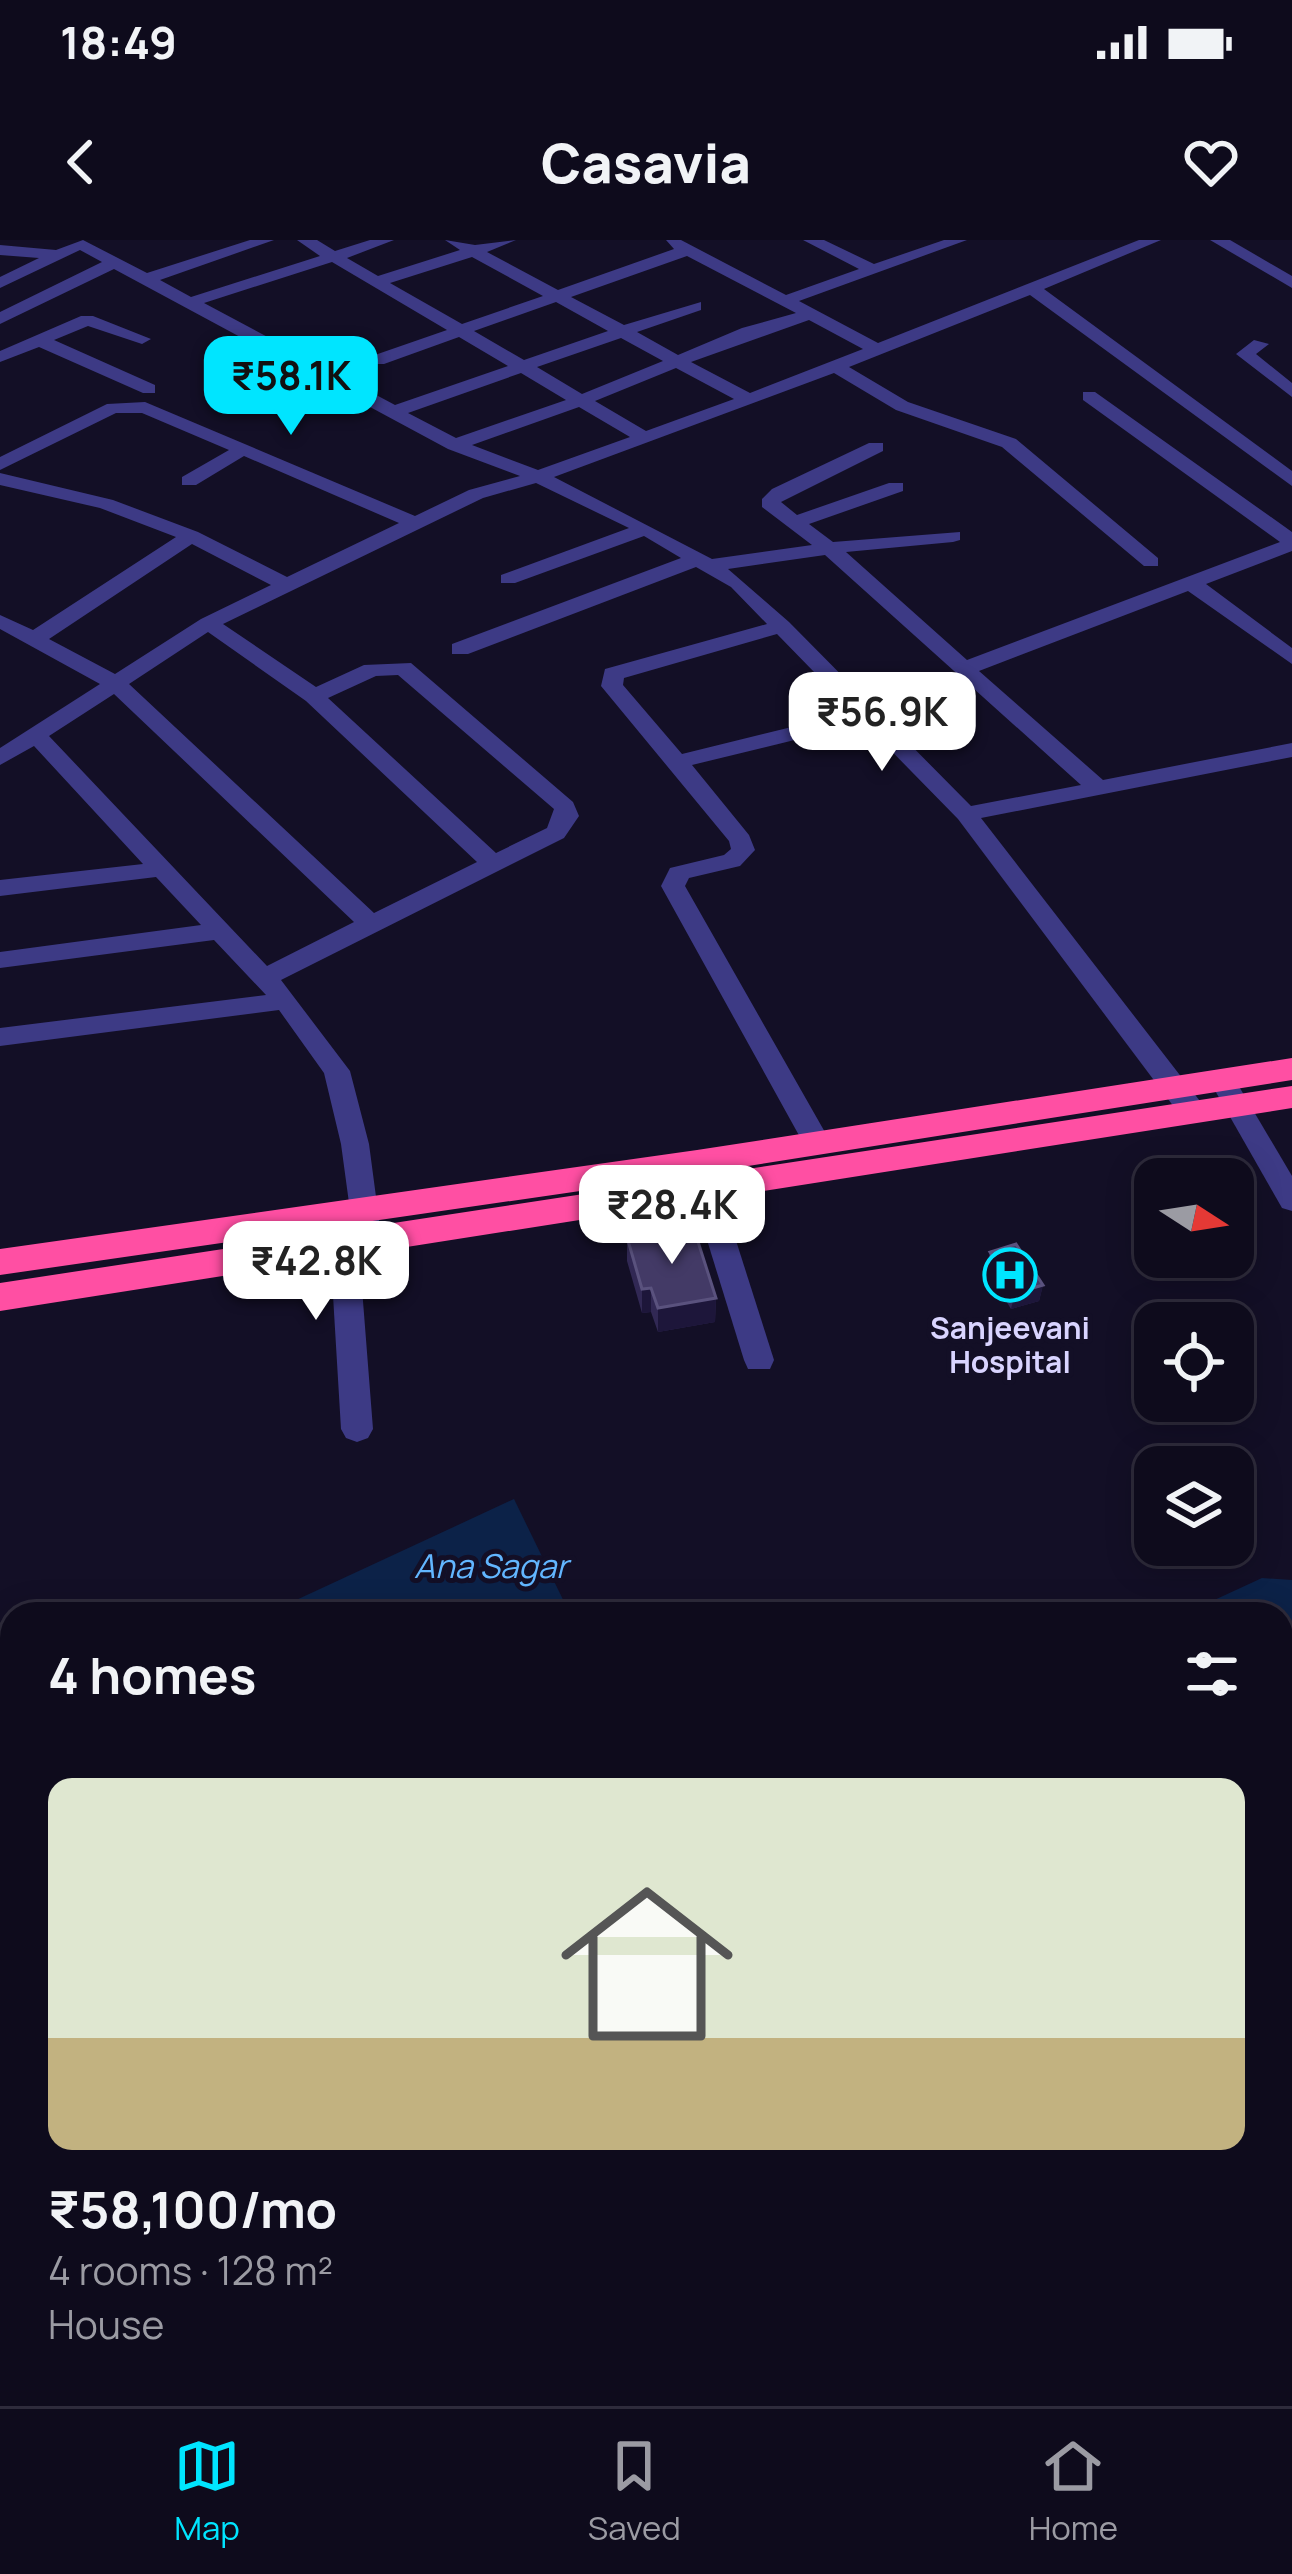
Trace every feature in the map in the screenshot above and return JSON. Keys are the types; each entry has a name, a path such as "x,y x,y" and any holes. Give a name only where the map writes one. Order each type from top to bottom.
{"highway":[{"path":"0,1297 355,1228 1184,1100 1228,1092 1292,1069"},
{"path":"1228,1092 1292,1097"},
{"path":"702,1177 816,1141 1184,1100"},
{"path":"0,1262 355,1228"}],"street":[{"path":"150,278 266,240"},
{"path":"305,240 645,438"},
{"path":"191,302 386,240"},
{"path":"453,240 748,400"},
{"path":"376,282 508,240"},
{"path":"668,240 875,348"},
{"path":"811,240 873,270"},
{"path":"784,301 959,240"},
{"path":"0,758 208,623 476,494 748,400 1153,240"},
{"path":"1218,240 1292,283"},
{"path":"0,283 77,242 455,445 536,476 707,562 782,626 966,814 1184,1100"},
{"path":"0,250 54,254"},
{"path":"378,360 687,250"},
{"path":"0,319 115,262"},
{"path":"1032,288 1292,480"},
{"path":"393,412 695,306"},
{"path":"455,445 810,314"},
{"path":"2,354 87,320 142,339"},
{"path":"38,340 149,389"},
{"path":"1261,344 1246,355 1292,392"},
{"path":"832,365 902,406 1009,442 1151,562"},
{"path":"1089,396 1285,546 1292,567"},
{"path":"0,464 113,408 133,405 415,524"},
{"path":"0,441 25,450"},
{"path":"876,447 771,498 772,507 829,548 1098,788"},
{"path":"189,482 243,448"},
{"path":"0,479 106,504 191,536 286,585"},
{"path":"796,522 896,488"},
{"path":"508,579 646,530"},
{"path":"33,640 191,536"},
{"path":"460,649 707,562 952,536"},
{"path":"964,668 1285,546"},
{"path":"1190,582 1292,658"},
{"path":"0,621 115,682 371,925"},
{"path":"208,623 314,697 493,864"},
{"path":"782,626 613,674 611,686 741,840 743,850 732,862 679,873 673,886 816,1141"},
{"path":"264,978 556,833 567,816 565,807 403,668 372,670 314,697"},
{"path":"677,762 866,716"},
{"path":"36,734 286,1001 337,1071 356,1144 356,1429"},
{"path":"966,814 1292,750"},
{"path":"0,888 162,869"},
{"path":"0,960 220,931"},
{"path":"0,1037 286,1001"},
{"path":"1228,1092 1292,1201"},
{"path":"702,1177 759,1360"}],"water":[{"name":"Ana Sagar","path":"514,1499 564,1602 292,1602"},
{"path":"1262,1578 1292,1580 1292,1602 1210,1602"}],"building":[{"path":"693,1226 716,1298 658,1308 651,1288 642,1289 627,1237"},
{"path":"1016,1244 1043,1285 1015,1293 990,1252"}],"place":[{"name":"Sanjeevani Hospital","path":"1010,1275"}]}
